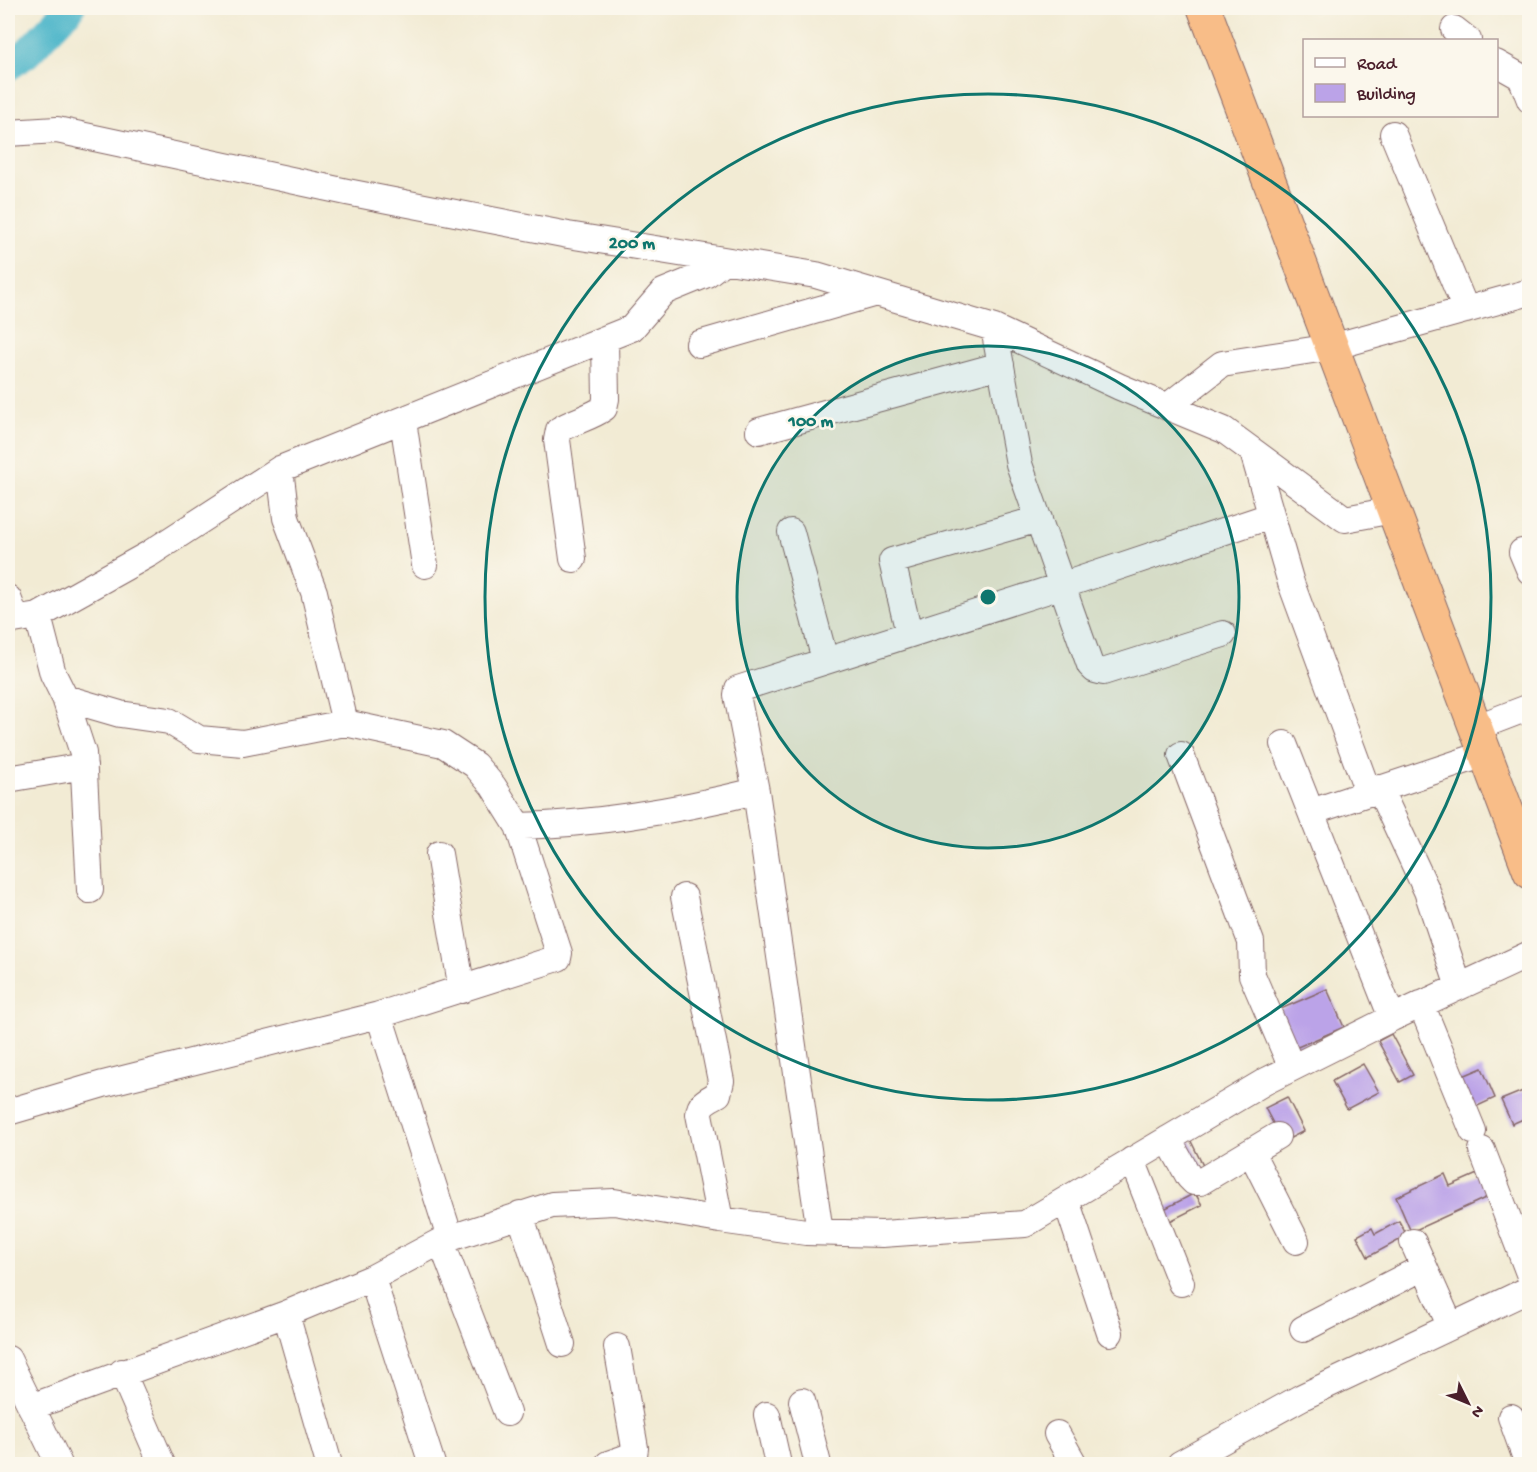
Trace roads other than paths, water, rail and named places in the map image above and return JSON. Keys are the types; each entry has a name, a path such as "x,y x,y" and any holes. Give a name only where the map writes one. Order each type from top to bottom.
{"highway":[{"path":"1204,8 1530,872"}],"street":[{"path":"1498,64 1521,76 1530,100"},
{"path":"8,133 57,130 347,192 816,276 994,328 1167,407 1224,430 1345,519 1393,510"},
{"path":"1393,134 1466,310"},
{"path":"90,890 83,753 65,698 17,614 149,554 280,469 632,328 663,292 707,274 724,261"},
{"path":"1167,407 1222,364 1332,347 1530,292"},
{"path":"699,344 876,293"},
{"path":"994,328 1019,464 1064,585 1090,665 1102,672 1223,634"},
{"path":"573,559 557,440 559,430 589,418 604,408 606,399 605,339"},
{"path":"759,431 1001,365"},
{"path":"403,421 425,565"},
{"path":"1253,452 1291,583 1373,790 1427,891 1460,987"},
{"path":"280,469 286,518 314,592 345,723"},
{"path":"820,1232 756,792 737,695 738,689 1064,585 1270,516"},
{"path":"909,633 892,561 1039,519"},
{"path":"791,532 825,660"},
{"path":"8,1112 103,1084 379,1016 558,958 559,953 518,826 475,765 443,744 345,723 243,743 199,739 169,721 120,714 65,698"},
{"path":"1311,812 1373,790 1480,741 1530,707"},
{"path":"1284,744 1392,1018"},
{"path":"1181,755 1251,942 1252,975 1292,1068"},
{"path":"8,778 84,766"},
{"path":"518,826 560,825 675,809 756,792"},
{"path":"439,854 462,990"},
{"path":"684,897 721,1081 718,1094 700,1106 699,1114 720,1220"},
{"path":"31,1407 286,1314 372,1278 445,1240 552,1205 605,1201 720,1220 820,1232 882,1234 1025,1224 1168,1138 1292,1068 1421,1004 1530,954"},
{"path":"1421,1004 1478,1140 1530,1276"},
{"path":"379,1016 445,1240 507,1413"},
{"path":"1168,1138 1189,1177 1194,1182 1200,1182 1277,1136"},
{"path":"1251,1152 1296,1241"},
{"path":"1132,1160 1181,1283"},
{"path":"1066,1200 1110,1333"},
{"path":"520,1214 562,1344"},
{"path":"1413,1242 1450,1325"},
{"path":"1303,1329 1424,1267"},
{"path":"372,1278 432,1464"},
{"path":"1180,1464 1302,1396 1530,1289"},
{"path":"286,1314 330,1464"},
{"path":"608,1464 634,1455 635,1448 617,1347"},
{"path":"8,1359 58,1464"},
{"path":"122,1372 162,1464"},
{"path":"802,1401 818,1464"},
{"path":"767,1415 778,1464"},
{"path":"1511,1417 1528,1464"},
{"path":"1057,1434 1074,1464"}],"waterway":[{"path":"8,66 27,53 70,8"}]}
